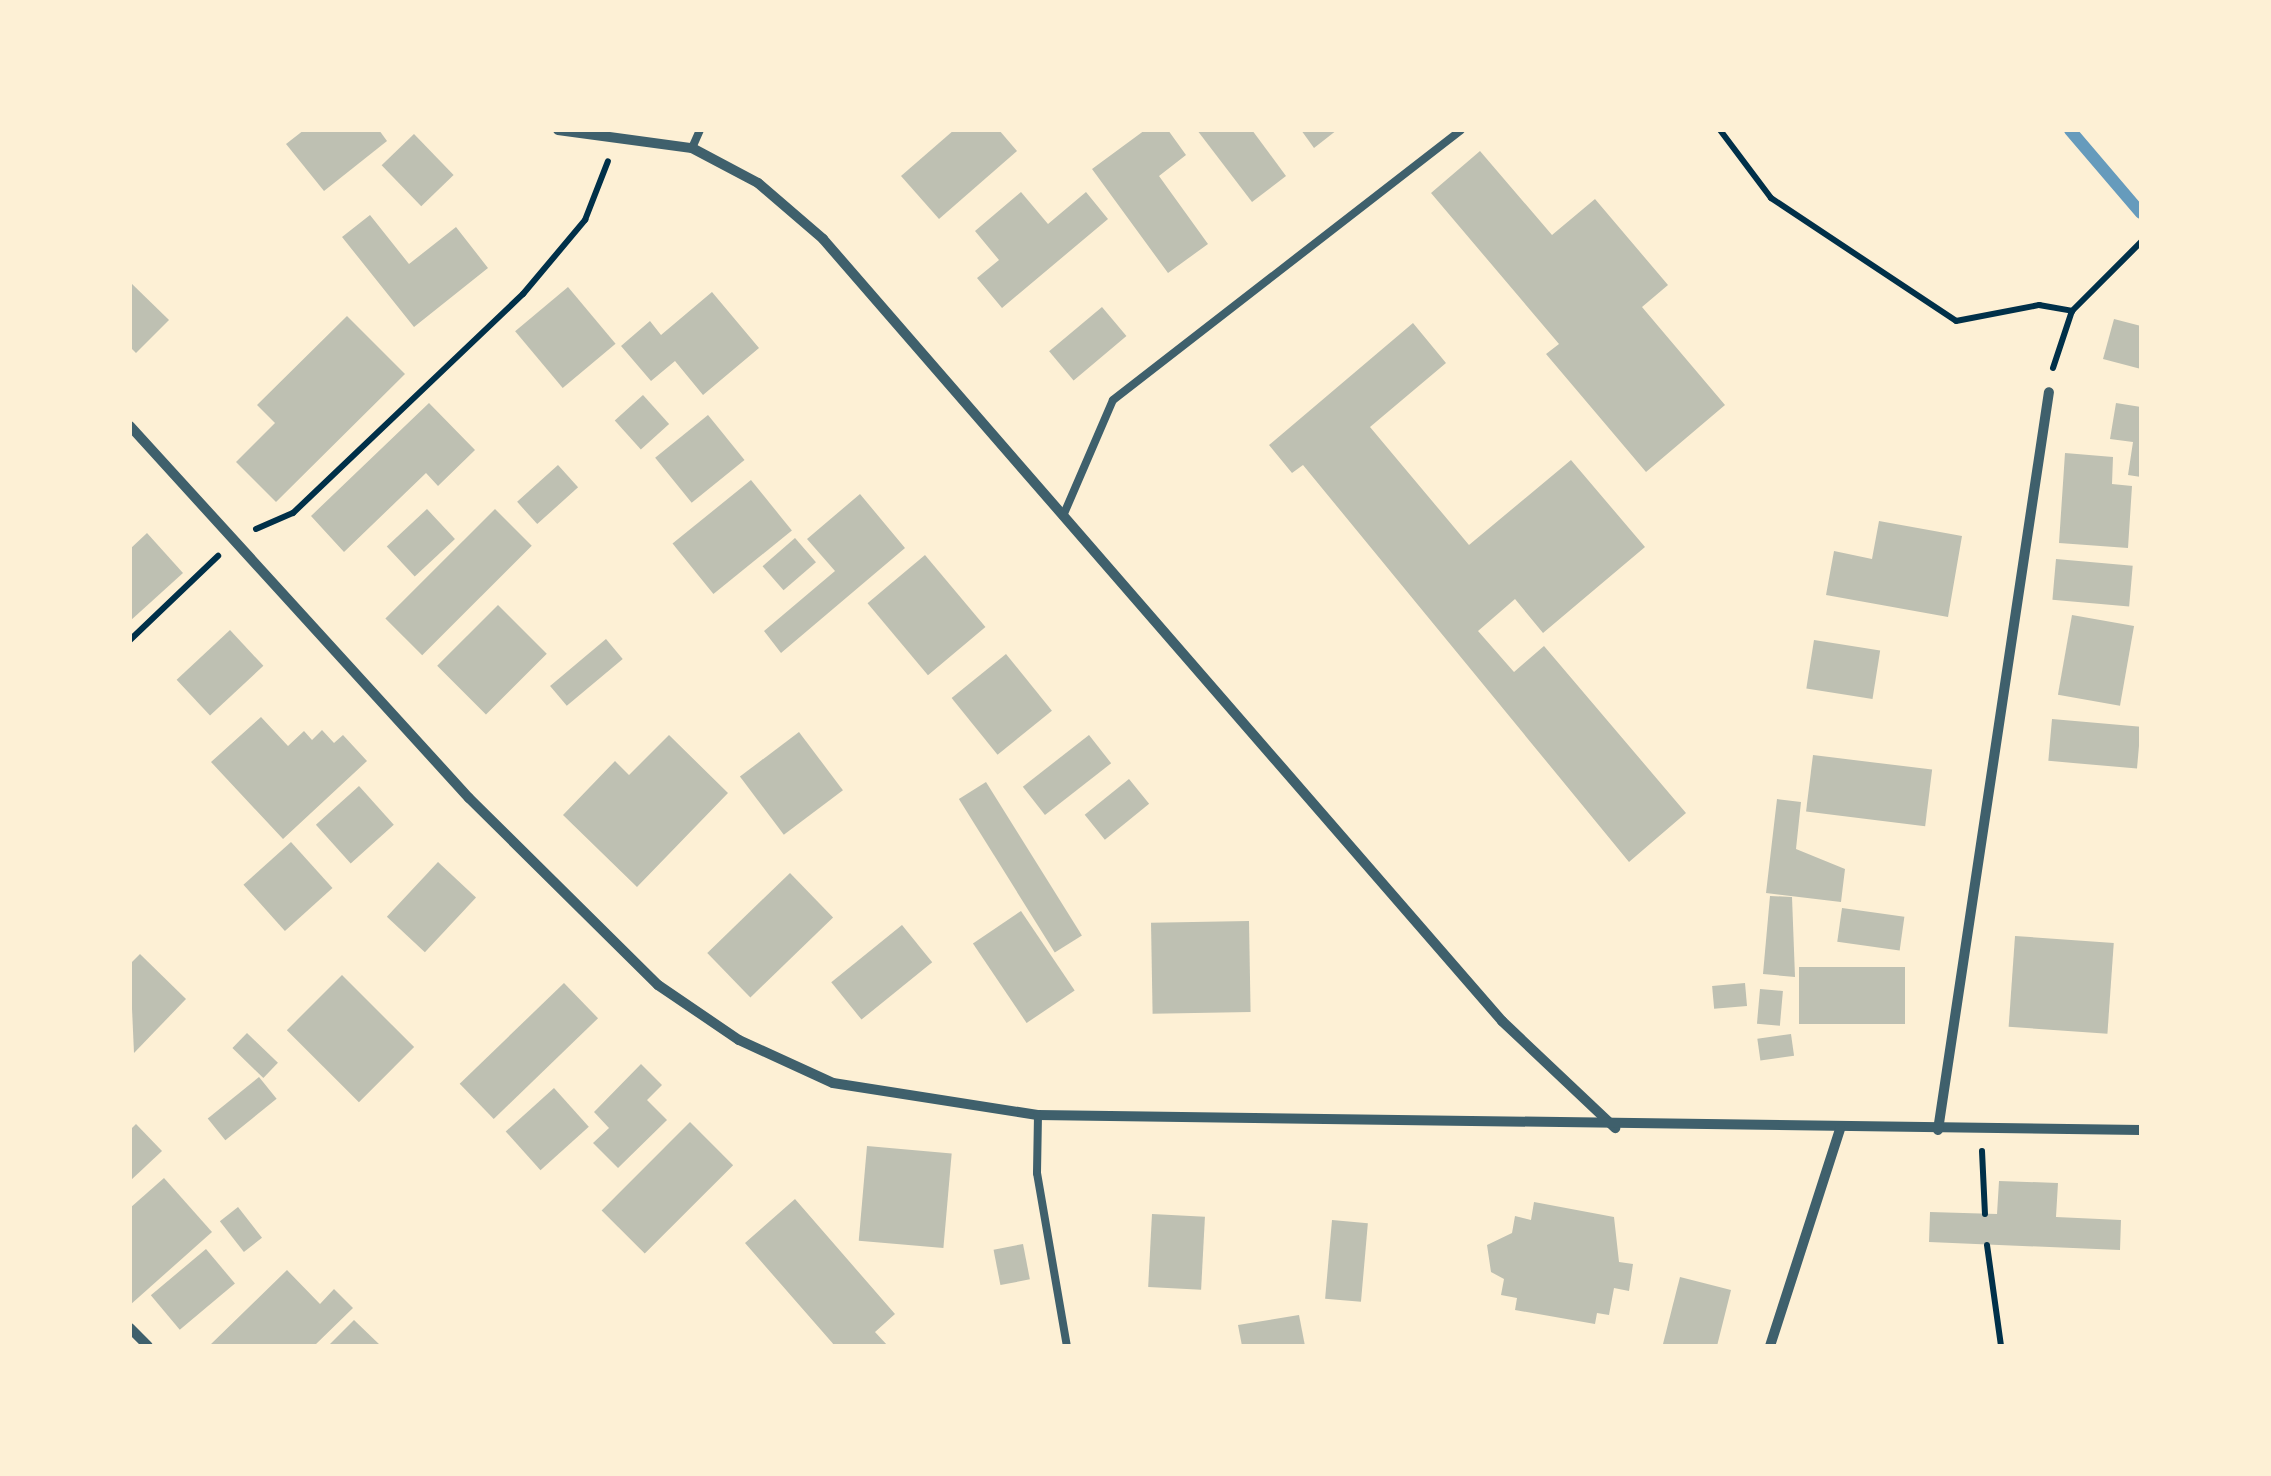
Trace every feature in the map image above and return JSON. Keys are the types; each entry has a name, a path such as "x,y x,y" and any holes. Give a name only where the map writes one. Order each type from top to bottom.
{"street":[{"path":"558,130 615,141 692,148 758,183 823,239 1502,1021 1615,1128"},
{"path":"1938,1130 2049,392"},
{"path":"130,426 237,538 470,798 658,985 739,1040 888,1097 1038,1115 1615,1128 2141,1130"},
{"path":"1770,1346 1840,1129"},
{"path":"130,1328 148,1346"}],"lane":[{"path":"692,148 700,130"},
{"path":"1064,516 1113,400 1461,130"},
{"path":"1038,1115 1037,1174 1067,1346"}],"path":[{"path":"1720,130 1771,198 1956,321 2039,305 2072,311"},
{"path":"130,640 237,538 292,512 523,294 585,220 615,141"},
{"path":"2049,392 2072,311 2138,244"},
{"path":"1982,1130 1985,1214"},
{"path":"1987,1245 2001,1346"}],"building":[{"path":"304,130 379,130 387,141 324,191 286,144"},
{"path":"954,130 999,130 1017,151 939,219 901,176"},
{"path":"1145,130 1168,130 1186,155 1159,176 1208,244 1168,273 1092,169"},
{"path":"1197,130 1252,130 1286,176 1252,202"},
{"path":"1301,130 1337,130 1314,148"},
{"path":"414,134 454,175 421,206 382,165"},
{"path":"1480,151 1552,235 1595,199 1668,285 1642,307 1725,405 1646,472 1546,354 1559,344 1431,193"},
{"path":"1021,192 1048,224 1086,192 1108,219 1002,308 977,278 999,260 975,231"},
{"path":"370,215 409,264 456,227 488,268 414,327 342,237"},
{"path":"130,282 169,320 136,353 130,347"},
{"path":"568,287 616,344 563,388 515,331"},
{"path":"712,292 759,348 703,395 675,361 651,381 621,346 650,321 661,335"},
{"path":"1102,307 1126,336 1074,380 1049,351"},
{"path":"347,316 405,374 276,502 236,462 275,423 257,405"},
{"path":"2114,319 2141,326 2141,369 2103,359"},
{"path":"1413,323 1446,363 1370,427 1469,545 1571,460 1645,547 1543,633 1515,599 1478,631 1514,672 1544,646 1686,813 1629,862 1303,465 1292,473 1269,445"},
{"path":"643,395 669,424 641,449 615,420"},
{"path":"429,403 475,450 438,486 426,473 344,552 311,516"},
{"path":"2116,403 2141,407 2141,477 2128,475 2133,442 2110,439"},
{"path":"708,415 745,460 692,503 655,458"},
{"path":"2065,453 2113,457 2112,484 2132,486 2128,548 2059,543"},
{"path":"558,465 578,487 537,524 517,502"},
{"path":"751,480 792,531 713,594 673,544"},
{"path":"860,494 905,548 781,653 764,631 835,571 807,539"},
{"path":"427,509 455,539 415,576 387,547"},
{"path":"495,509 532,546 422,655 385,619"},
{"path":"1879,521 1962,536 1948,617 1826,595 1834,551 1872,559"},
{"path":"147,533 183,573 130,621 130,549"},
{"path":"795,538 816,562 784,590 763,566"},
{"path":"925,555 985,627 928,675 868,603"},
{"path":"2056,559 2133,566 2129,607 2052,600"},
{"path":"498,605 547,654 486,715 437,666"},
{"path":"2072,615 2134,626 2120,706 2058,695"},
{"path":"230,630 263,666 210,716 177,680"},
{"path":"606,639 623,659 567,706 550,686"},
{"path":"1814,640 1880,650 1873,699 1806,688"},
{"path":"1006,654 1052,711 998,755 952,698"},
{"path":"261,717 288,746 304,731 312,740 322,730 334,743 343,735 367,761 283,839 211,762"},
{"path":"2052,719 2141,727 2137,769 2048,761"},
{"path":"799,732 843,790 784,835 740,777"},
{"path":"669,735 728,793 637,887 563,815 615,761 629,775"},
{"path":"1089,735 1111,763 1045,815 1023,787"},
{"path":"1813,755 1932,770 1925,826 1806,812"},
{"path":"1129,779 1149,804 1105,840 1085,815"},
{"path":"986,782 1082,935 1055,952 959,799"},
{"path":"359,786 394,825 351,863 316,825"},
{"path":"1777,799 1801,802 1796,849 1845,869 1841,902 1766,893"},
{"path":"291,842 332,888 285,931 243,885"},
{"path":"438,862 476,897 425,952 387,917"},
{"path":"790,873 833,918 750,997 707,953"},
{"path":"1770,896 1792,897 1795,977 1763,974"},
{"path":"1842,908 1904,917 1900,950 1837,942"},
{"path":"1021,911 1075,991 1027,1023 973,943"},
{"path":"1249,921 1251,1012 1153,1014 1151,923"},
{"path":"902,925 932,962 861,1020 831,982"},
{"path":"2015,936 2114,943 2107,1034 2009,1027"},
{"path":"140,954 186,999 134,1053 130,964"},
{"path":"1799,967 1905,967 1905,1024 1799,1024"},
{"path":"342,975 414,1047 359,1102 287,1030"},
{"path":"564,983 598,1018 494,1119 460,1084"},
{"path":"1745,983 1747,1006 1714,1009 1712,986"},
{"path":"1760,989 1783,991 1780,1026 1757,1024"},
{"path":"247,1033 278,1063 263,1078 232,1048"},
{"path":"1791,1034 1794,1056 1760,1061 1757,1039"},
{"path":"641,1064 662,1085 647,1100 667,1120 618,1168 593,1143 609,1128 594,1112"},
{"path":"259,1077 277,1099 225,1140 208,1119"},
{"path":"554,1088 589,1127 540,1170 506,1131"},
{"path":"690,1122 733,1165 645,1254 602,1210"},
{"path":"136,1124 162,1151 130,1181 130,1130"},
{"path":"867,1146 952,1153 943,1248 859,1241"},
{"path":"164,1178 212,1232 130,1305 130,1208"},
{"path":"1999,1181 2058,1183 2056,1217 2121,1220 2120,1250 1929,1242 1930,1212 1997,1214"},
{"path":"795,1199 895,1314 875,1332 888,1346 835,1346 745,1243"},
{"path":"1534,1202 1614,1217 1619,1262 1633,1264 1629,1291 1614,1288 1609,1315 1597,1313 1595,1324 1515,1310 1517,1298 1501,1295 1504,1279 1491,1272 1487,1245 1512,1233 1515,1216 1531,1220"},
{"path":"238,1207 262,1238 244,1252 220,1221"},
{"path":"1152,1214 1205,1217 1201,1290 1148,1287"},
{"path":"1332,1220 1368,1223 1361,1302 1325,1299"},
{"path":"1023,1244 1030,1279 1000,1285 994,1250"},
{"path":"206,1249 235,1283 180,1330 151,1295"},
{"path":"287,1270 320,1304 334,1289 353,1308 314,1346 209,1346"},
{"path":"1680,1277 1731,1290 1717,1346 1663,1344"},
{"path":"1299,1315 1305,1346 1242,1346 1238,1325"},
{"path":"354,1320 381,1346 328,1346"}],"waterway":[{"path":"2070,130 2141,213"}]}
